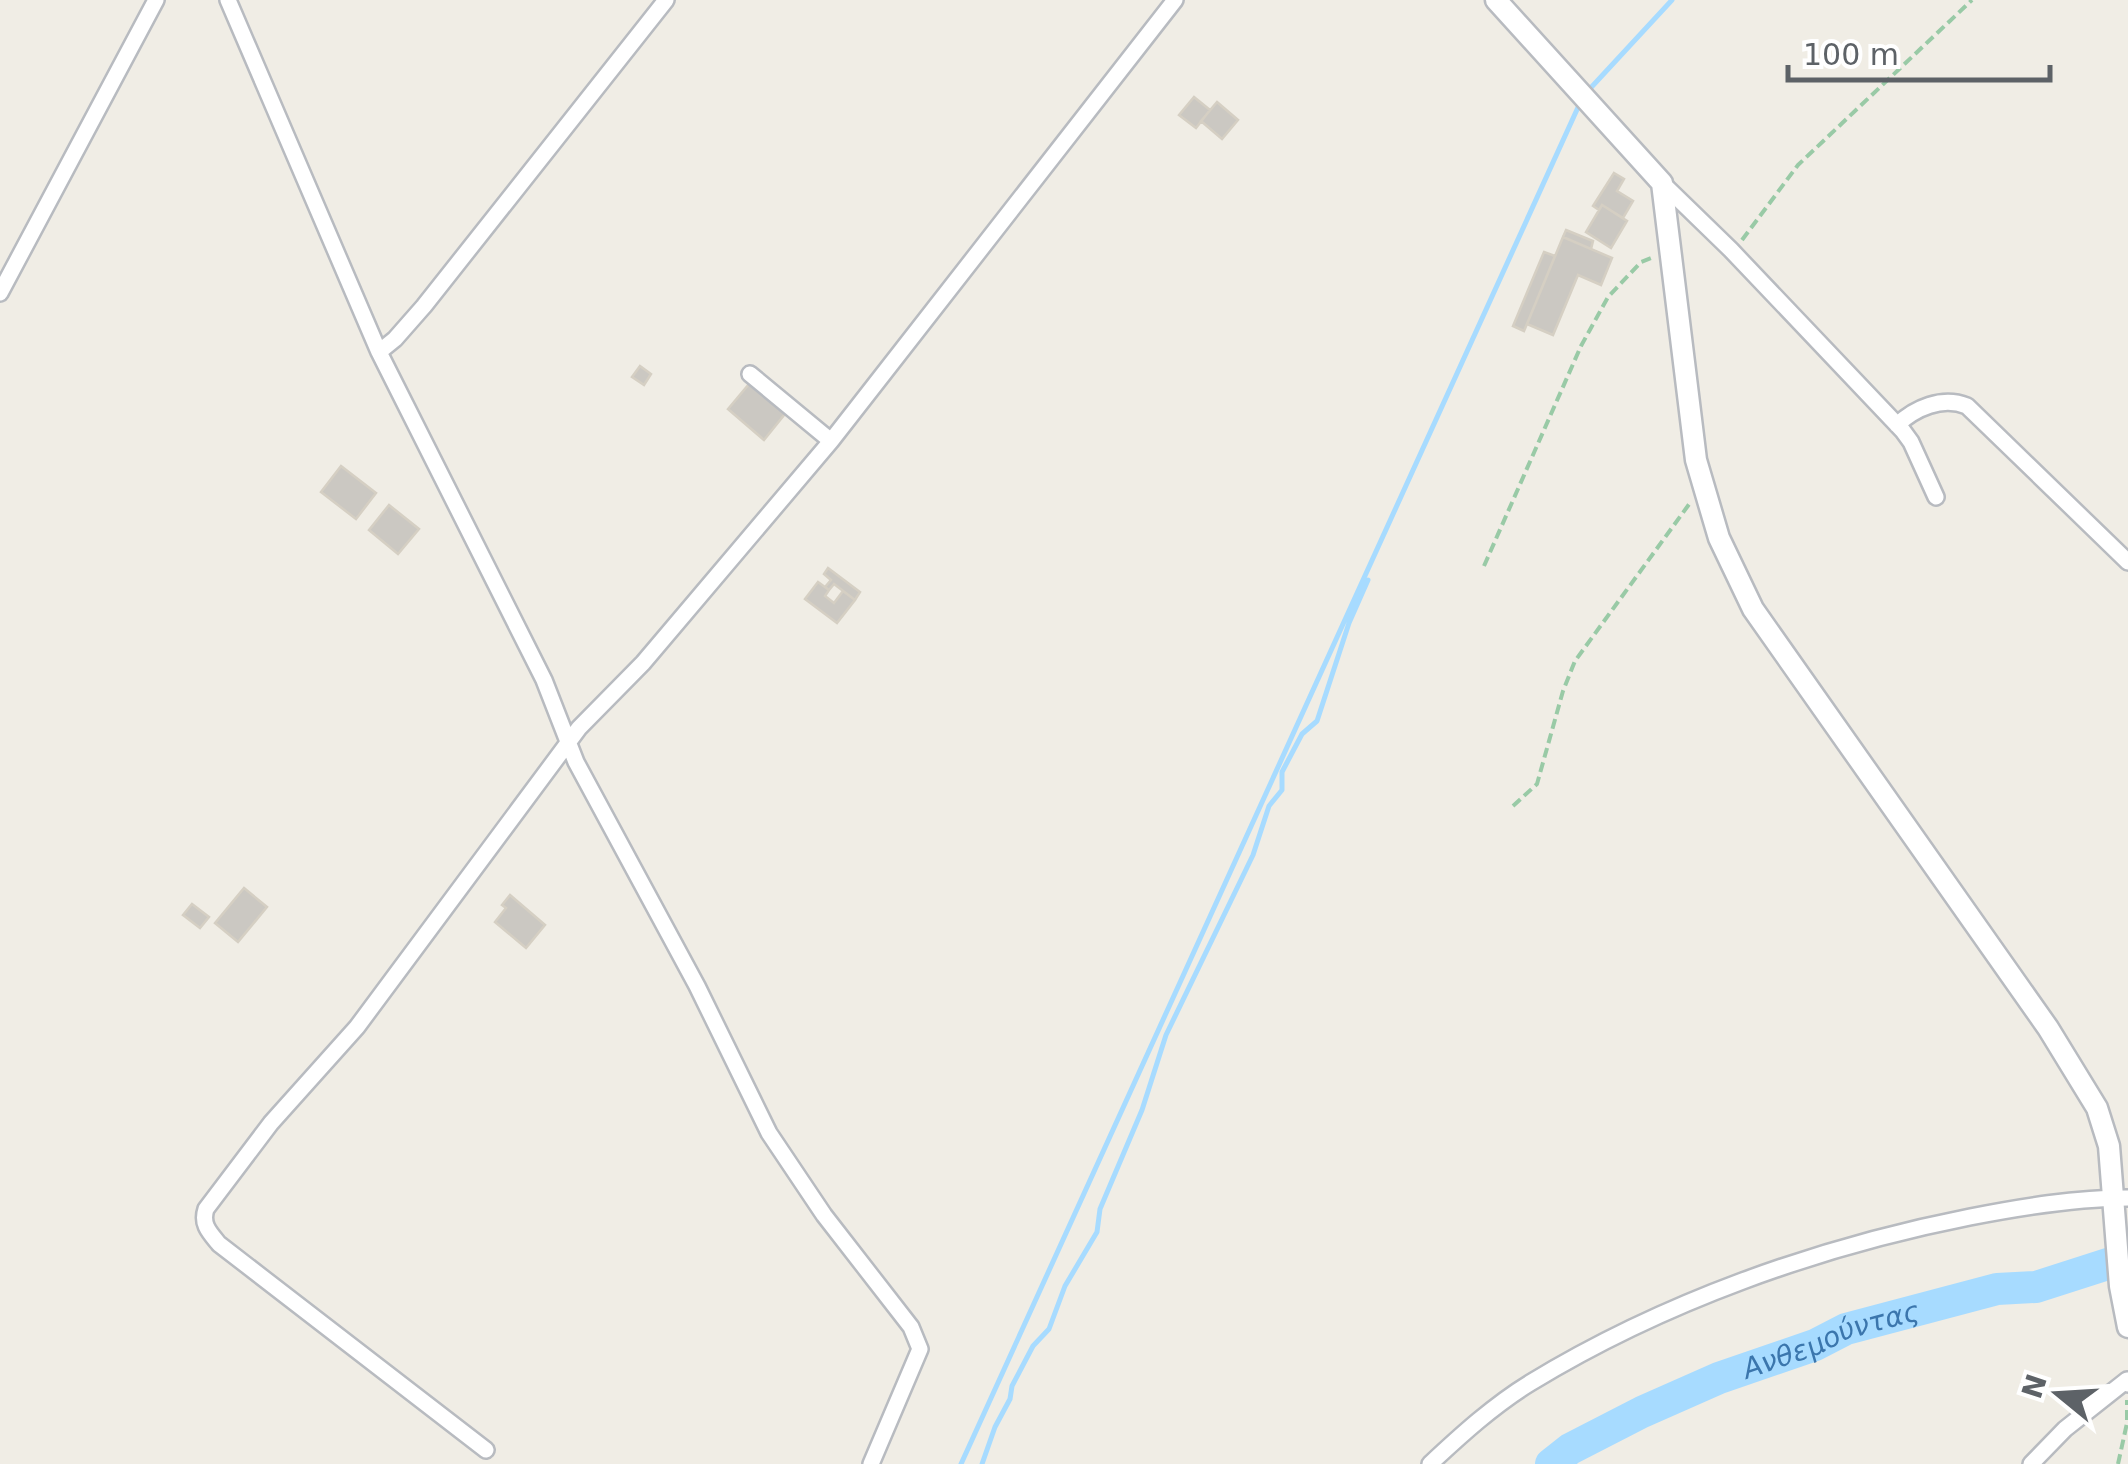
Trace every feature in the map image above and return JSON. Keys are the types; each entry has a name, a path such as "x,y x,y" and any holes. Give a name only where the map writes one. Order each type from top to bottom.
{"street":[{"path":"0,293 156,0"},
{"path":"228,0 379,352 544,680 576,762 770,1134 824,1216 897,1306 918,1341 920,1349 871,1464"},
{"path":"379,352 396,339 424,306 666,0"},
{"path":"486,1450 219,1244 207,1230 206,1209 253,1145 356,1027 570,742 643,663 831,441 1175,0"},
{"path":"1496,0 1662,183 1732,250 1897,425 1911,442 1936,497"},
{"path":"1662,183 1688,418 1702,487 1725,552 1753,609 2048,1028 2097,1108 2107,1135 2120,1202 2120,1286 2128,1328"},
{"path":"750,374 831,441"},
{"path":"1897,425 1910,413 1940,402 1955,401 1966,406 2128,562"},
{"path":"1430,1464 1470,1427 1528,1384 1698,1300 1778,1268 1890,1233 2022,1207 2120,1202"},
{"path":"2030,1464 2065,1430 2127,1382"}],"path":[{"path":"1732,250 1751,233 1798,165 1972,0"},
{"path":"1484,566 1557,398 1608,297 1641,262 1672,250"},
{"path":"1513,806 1537,784 1563,691 1576,662 1702,487"},
{"path":"2118,1464 2128,1423 2127,1382"}],"building":[{"path":"1194,97 1210,110 1196,128 1179,115"},
{"path":"1217,102 1238,120 1222,139 1201,121"},
{"path":"1614,173 1624,179 1617,191 1633,201 1623,218 1602,205 1599,210 1593,206"},
{"path":"1602,205 1627,221 1611,248 1586,232"},
{"path":"1566,230 1593,241 1591,249 1563,237"},
{"path":"1563,237 1612,258 1601,285 1578,275 1553,335 1527,324"},
{"path":"1544,252 1555,256 1524,331 1513,326"},
{"path":"640,366 651,374 644,385 632,377"},
{"path":"749,384 785,414 764,440 728,409"},
{"path":"341,466 376,493 356,519 321,492"},
{"path":"389,505 419,529 398,554 369,530"},
{"path":"828,568 860,592 855,600 834,584 829,590 825,587 831,580 824,574"},
{"path":"818,582 829,590 825,596 834,603 843,591 855,600 837,623 805,599"},
{"path":"244,888 267,907 238,942 215,923"},
{"path":"510,895 545,925 526,948 495,922"},
{"path":"192,904 209,917 200,928 183,915"}],"waterway":[{"path":"1586,93 1672,0"},
{"path":"961,1464 1580,103"},
{"path":"982,1464 1012,1386 1033,1346 1049,1329 1065,1286 1097,1232 1100,1209 1142,1110 1166,1035 1253,855 1269,806 1282,790 1282,772 1302,734 1317,721 1349,623 1368,580"},
{"name":"Ανθεμούντας","path":"1551,1464 1570,1449 1642,1412 1719,1378 1815,1345 1846,1329 1997,1289 2036,1287 2128,1261"}]}
